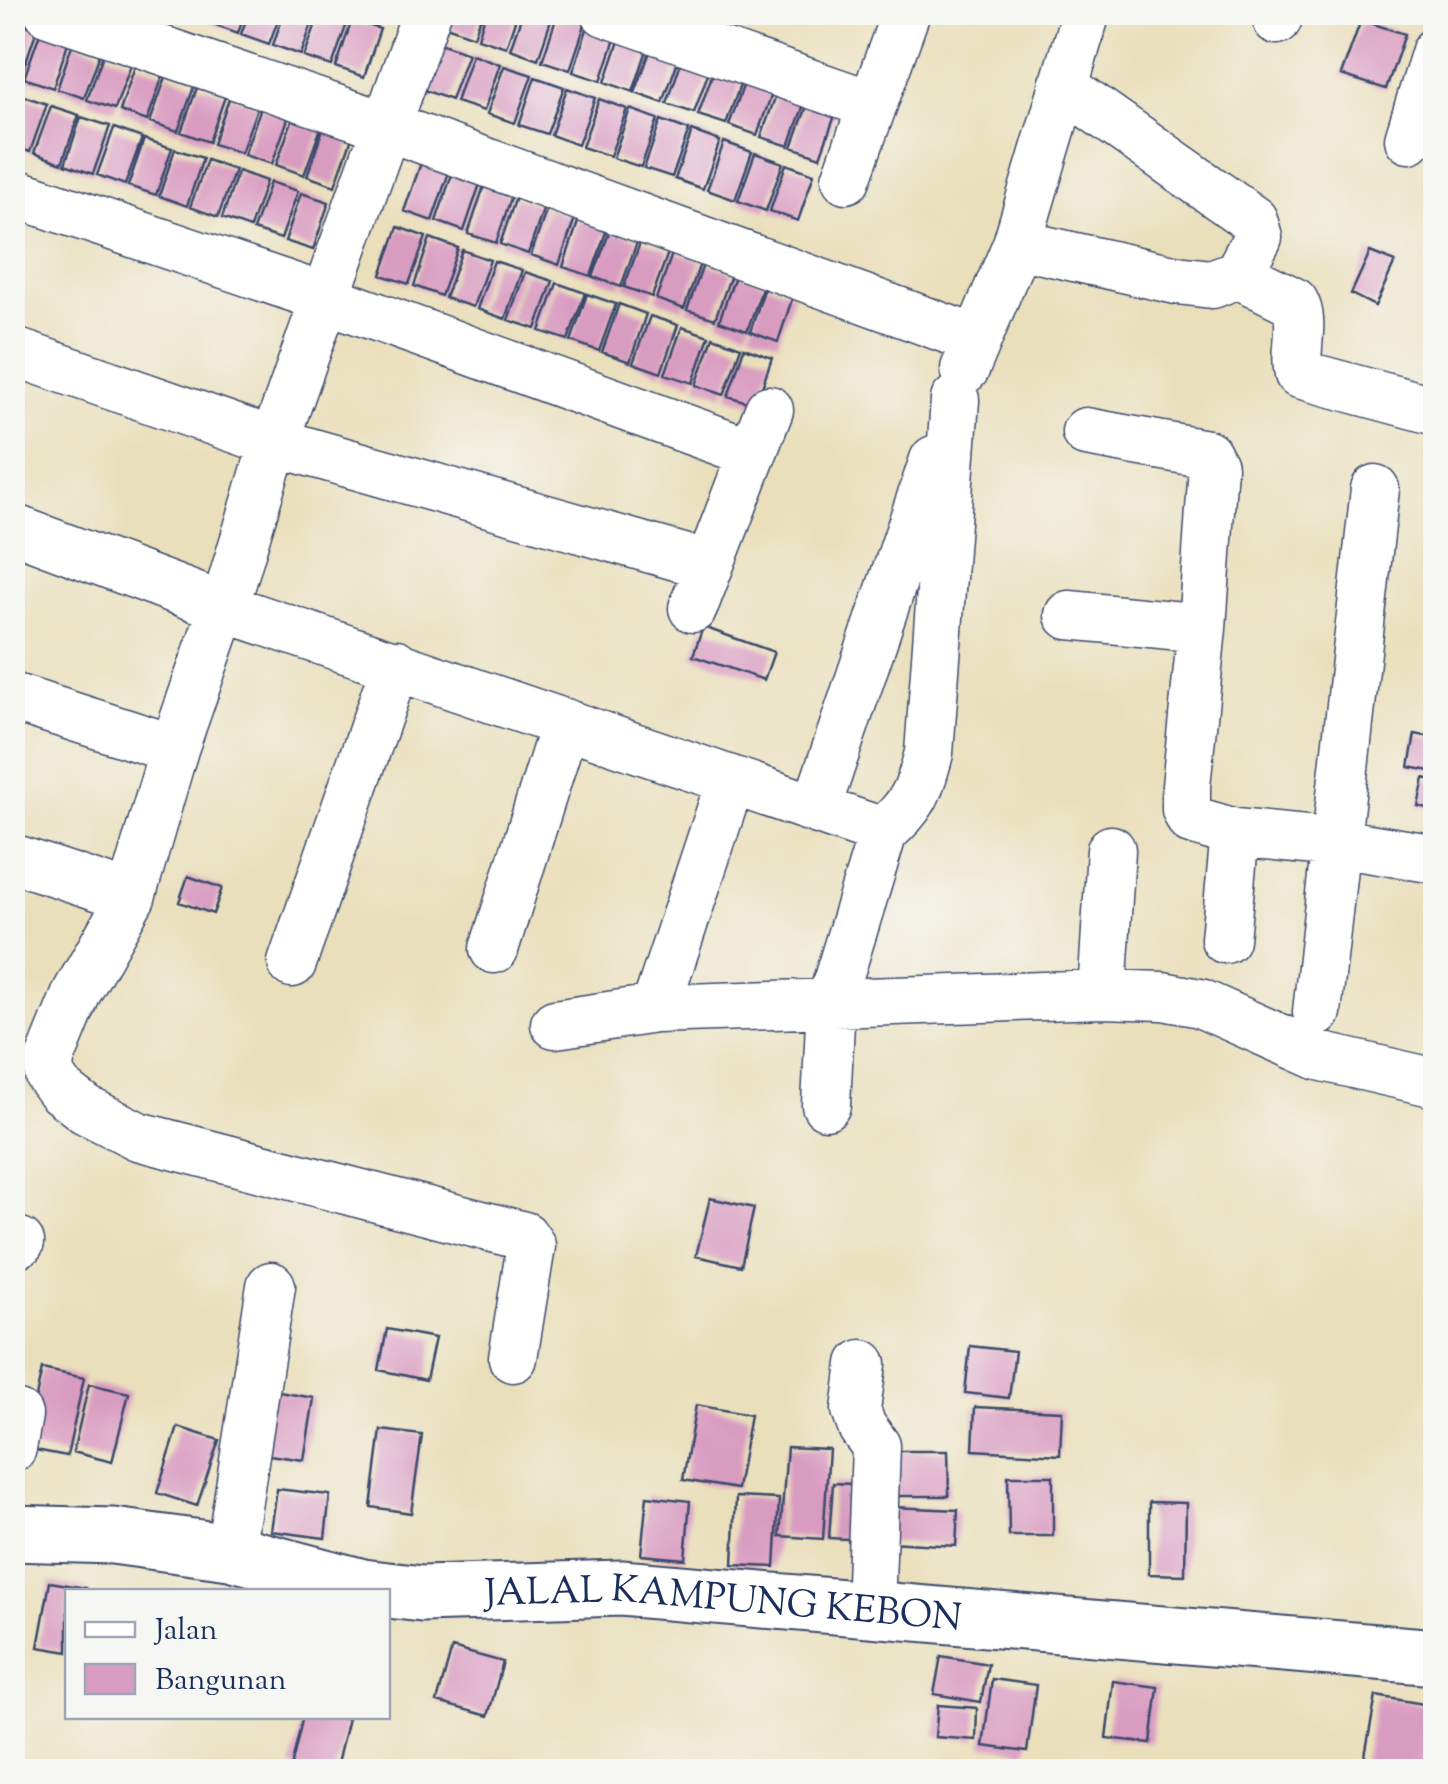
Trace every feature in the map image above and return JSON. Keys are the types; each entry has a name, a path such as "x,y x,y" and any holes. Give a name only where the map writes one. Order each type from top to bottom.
{"street":[{"path":"49,12 386,126 976,339"},
{"path":"427,12 274,442 131,896 77,992 48,1068 53,1084 86,1110 138,1136 524,1236 531,1246 513,1358"},
{"path":"605,12 711,30 872,105"},
{"path":"846,179 906,12"},
{"path":"816,809 976,339 1017,244 1086,12"},
{"path":"1409,138 1436,50"},
{"path":"1017,244 1176,280 1212,284 1238,274 1258,237 1253,220 1063,86"},
{"path":"12,192 325,298 759,431 700,586 12,351"},
{"path":"1238,274 1294,302 1298,310 1299,374 1436,412"},
{"path":"826,1105 831,1002 883,832 908,810 920,789 929,753 955,400"},
{"path":"1086,432 1207,454 1213,466 1186,810 1191,820 1234,833 1337,843 1436,859"},
{"path":"1317,1012 1375,489"},
{"path":"12,528 223,607 883,832"},
{"path":"1069,615 1202,628"},
{"path":"292,963 396,664"},
{"path":"12,697 174,750"},
{"path":"494,949 565,722"},
{"path":"656,1009 732,780"},
{"path":"1225,939 1234,833"},
{"path":"1102,994 1111,850"},
{"path":"12,858 131,896"},
{"path":"555,1024 656,1009 1102,994 1163,996 1200,1004 1319,1056 1436,1083"},
{"path":"230,1552 272,1286"},
{"path":"862,1364 856,1410 862,1427 876,1446 870,1610"},
{"name":"JALAL KAMPUNG KEBON","path":"12,1533 113,1536 230,1552 373,1589"},
{"name":"JALAL KAMPUNG KEBON","path":"390,1591 422,1594 621,1588 1436,1657"}],"building":[{"path":"214,12 245,12 238,33 210,23"},
{"path":"249,12 281,12 269,44 241,34"},
{"path":"284,12 316,12 301,55 273,45"},
{"path":"320,12 349,18 332,66 304,57"},
{"path":"451,12 483,12 474,36 446,26"},
{"path":"486,12 518,12 506,47 478,38"},
{"path":"523,12 554,12 538,59 510,49"},
{"path":"558,13 586,22 570,70 542,61"},
{"path":"12,20 37,29 21,76 12,73"},
{"path":"352,20 380,29 364,77 336,67"},
{"path":"1361,20 1405,34 1386,89 1341,75"},
{"path":"589,23 617,33 601,81 573,72"},
{"path":"41,30 69,40 53,88 24,78"},
{"path":"621,35 649,44 633,92 605,82"},
{"path":"73,42 101,51 84,98 57,89"},
{"path":"440,43 468,53 451,100 424,90"},
{"path":"652,46 680,55 663,103 635,93"},
{"path":"104,52 132,62 115,109 87,100"},
{"path":"472,54 500,64 484,111 456,102"},
{"path":"683,56 711,65 694,113 667,104"},
{"path":"136,63 164,73 147,121 120,111"},
{"path":"504,66 532,75 515,123 487,114"},
{"path":"715,67 743,77 726,124 698,115"},
{"path":"167,74 195,84 178,131 150,122"},
{"path":"535,77 564,87 547,134 519,125"},
{"path":"746,78 774,88 757,135 729,125"},
{"path":"198,85 226,94 209,142 181,132"},
{"path":"567,88 595,98 578,145 551,135"},
{"path":"778,89 806,99 789,146 761,137"},
{"path":"18,94 47,104 30,152 12,146 12,112"},
{"path":"230,96 258,105 241,153 213,144"},
{"path":"599,99 627,109 610,156 582,147"},
{"path":"809,100 837,110 820,157 792,147"},
{"path":"51,106 79,115 62,163 34,153"},
{"path":"261,107 289,116 272,164 244,155"},
{"path":"630,109 658,119 641,167 613,158"},
{"path":"81,117 110,126 93,174 65,164"},
{"path":"293,118 321,128 304,175 276,165"},
{"path":"661,120 689,130 672,177 644,168"},
{"path":"114,128 142,138 125,185 97,175"},
{"path":"323,129 352,138 335,186 307,176"},
{"path":"692,131 720,141 703,189 675,179"},
{"path":"144,139 172,148 156,195 128,186"},
{"path":"724,142 752,152 735,200 707,190"},
{"path":"175,149 203,158 187,206 159,196"},
{"path":"755,153 783,163 766,211 738,201"},
{"path":"207,160 235,170 218,217 190,207"},
{"path":"421,163 449,172 432,221 404,211"},
{"path":"786,164 814,174 798,221 770,211"},
{"path":"238,171 266,181 250,228 222,218"},
{"path":"452,174 480,184 464,231 436,221"},
{"path":"270,182 298,191 281,239 253,230"},
{"path":"484,186 512,195 496,243 468,234"},
{"path":"301,193 329,202 313,250 285,241"},
{"path":"516,197 544,207 528,254 500,244"},
{"path":"547,208 575,218 559,265 531,255"},
{"path":"579,219 607,229 591,276 563,267"},
{"path":"398,227 426,237 409,284 381,275"},
{"path":"610,230 638,239 621,287 593,277"},
{"path":"430,238 458,248 441,296 414,286"},
{"path":"641,240 669,250 652,297 624,287"},
{"path":"462,250 490,260 473,307 445,298"},
{"path":"673,251 701,261 684,309 656,299"},
{"path":"1370,252 1395,262 1375,306 1351,294"},
{"path":"494,261 522,270 505,319 477,309"},
{"path":"704,262 732,272 715,319 687,310"},
{"path":"525,272 553,281 536,329 508,320"},
{"path":"736,273 764,283 747,331 719,321"},
{"path":"557,283 585,293 568,340 540,331"},
{"path":"766,284 794,293 778,342 750,332"},
{"path":"587,294 616,304 599,351 571,341"},
{"path":"619,304 646,314 630,362 602,352"},
{"path":"650,316 678,325 661,373 633,363"},
{"path":"682,327 709,336 693,383 665,374"},
{"path":"713,337 741,347 724,395 696,385"},
{"path":"744,348 772,358 756,405 728,396"},
{"path":"703,627 774,652 764,680 693,656"},
{"path":"1415,734 1436,738 1436,772 1409,767"},
{"path":"1424,778 1436,781 1436,810 1418,806"},
{"path":"188,876 222,888 213,914 179,902"},
{"path":"710,1198 754,1208 741,1266 696,1256"},
{"path":"387,1329 435,1338 426,1380 379,1370"},
{"path":"970,1346 1015,1351 1009,1398 965,1393"},
{"path":"42,1369 84,1378 67,1456 25,1448"},
{"path":"89,1384 129,1393 112,1462 73,1452"},
{"path":"273,1391 314,1398 304,1460 262,1454"},
{"path":"696,1405 750,1415 737,1489 683,1480"},
{"path":"975,1407 1062,1411 1060,1455 973,1450"},
{"path":"178,1427 219,1440 197,1506 157,1493"},
{"path":"381,1430 422,1435 411,1513 371,1507"},
{"path":"787,1447 829,1449 823,1539 780,1536"},
{"path":"896,1451 948,1451 949,1496 896,1496"},
{"path":"1008,1476 1053,1476 1053,1536 1009,1536"},
{"path":"833,1483 869,1485 865,1540 829,1538"},
{"path":"277,1489 330,1495 325,1538 271,1531"},
{"path":"647,1496 690,1501 685,1559 641,1555"},
{"path":"736,1497 779,1499 775,1567 733,1565"},
{"path":"1149,1502 1186,1503 1185,1575 1149,1574"},
{"path":"891,1507 958,1510 956,1546 889,1542"},
{"path":"50,1582 86,1588 65,1589 65,1652 38,1647"},
{"path":"452,1648 503,1662 488,1716 437,1702"},
{"path":"941,1656 988,1664 981,1702 934,1694"},
{"path":"992,1679 1036,1685 1027,1752 983,1746"},
{"path":"1113,1681 1158,1687 1151,1743 1106,1738"},
{"path":"1376,1696 1436,1706 1436,1772 1362,1772"},
{"path":"938,1705 977,1708 976,1740 935,1737"},
{"path":"302,1719 348,1719 335,1772 291,1767"}]}
